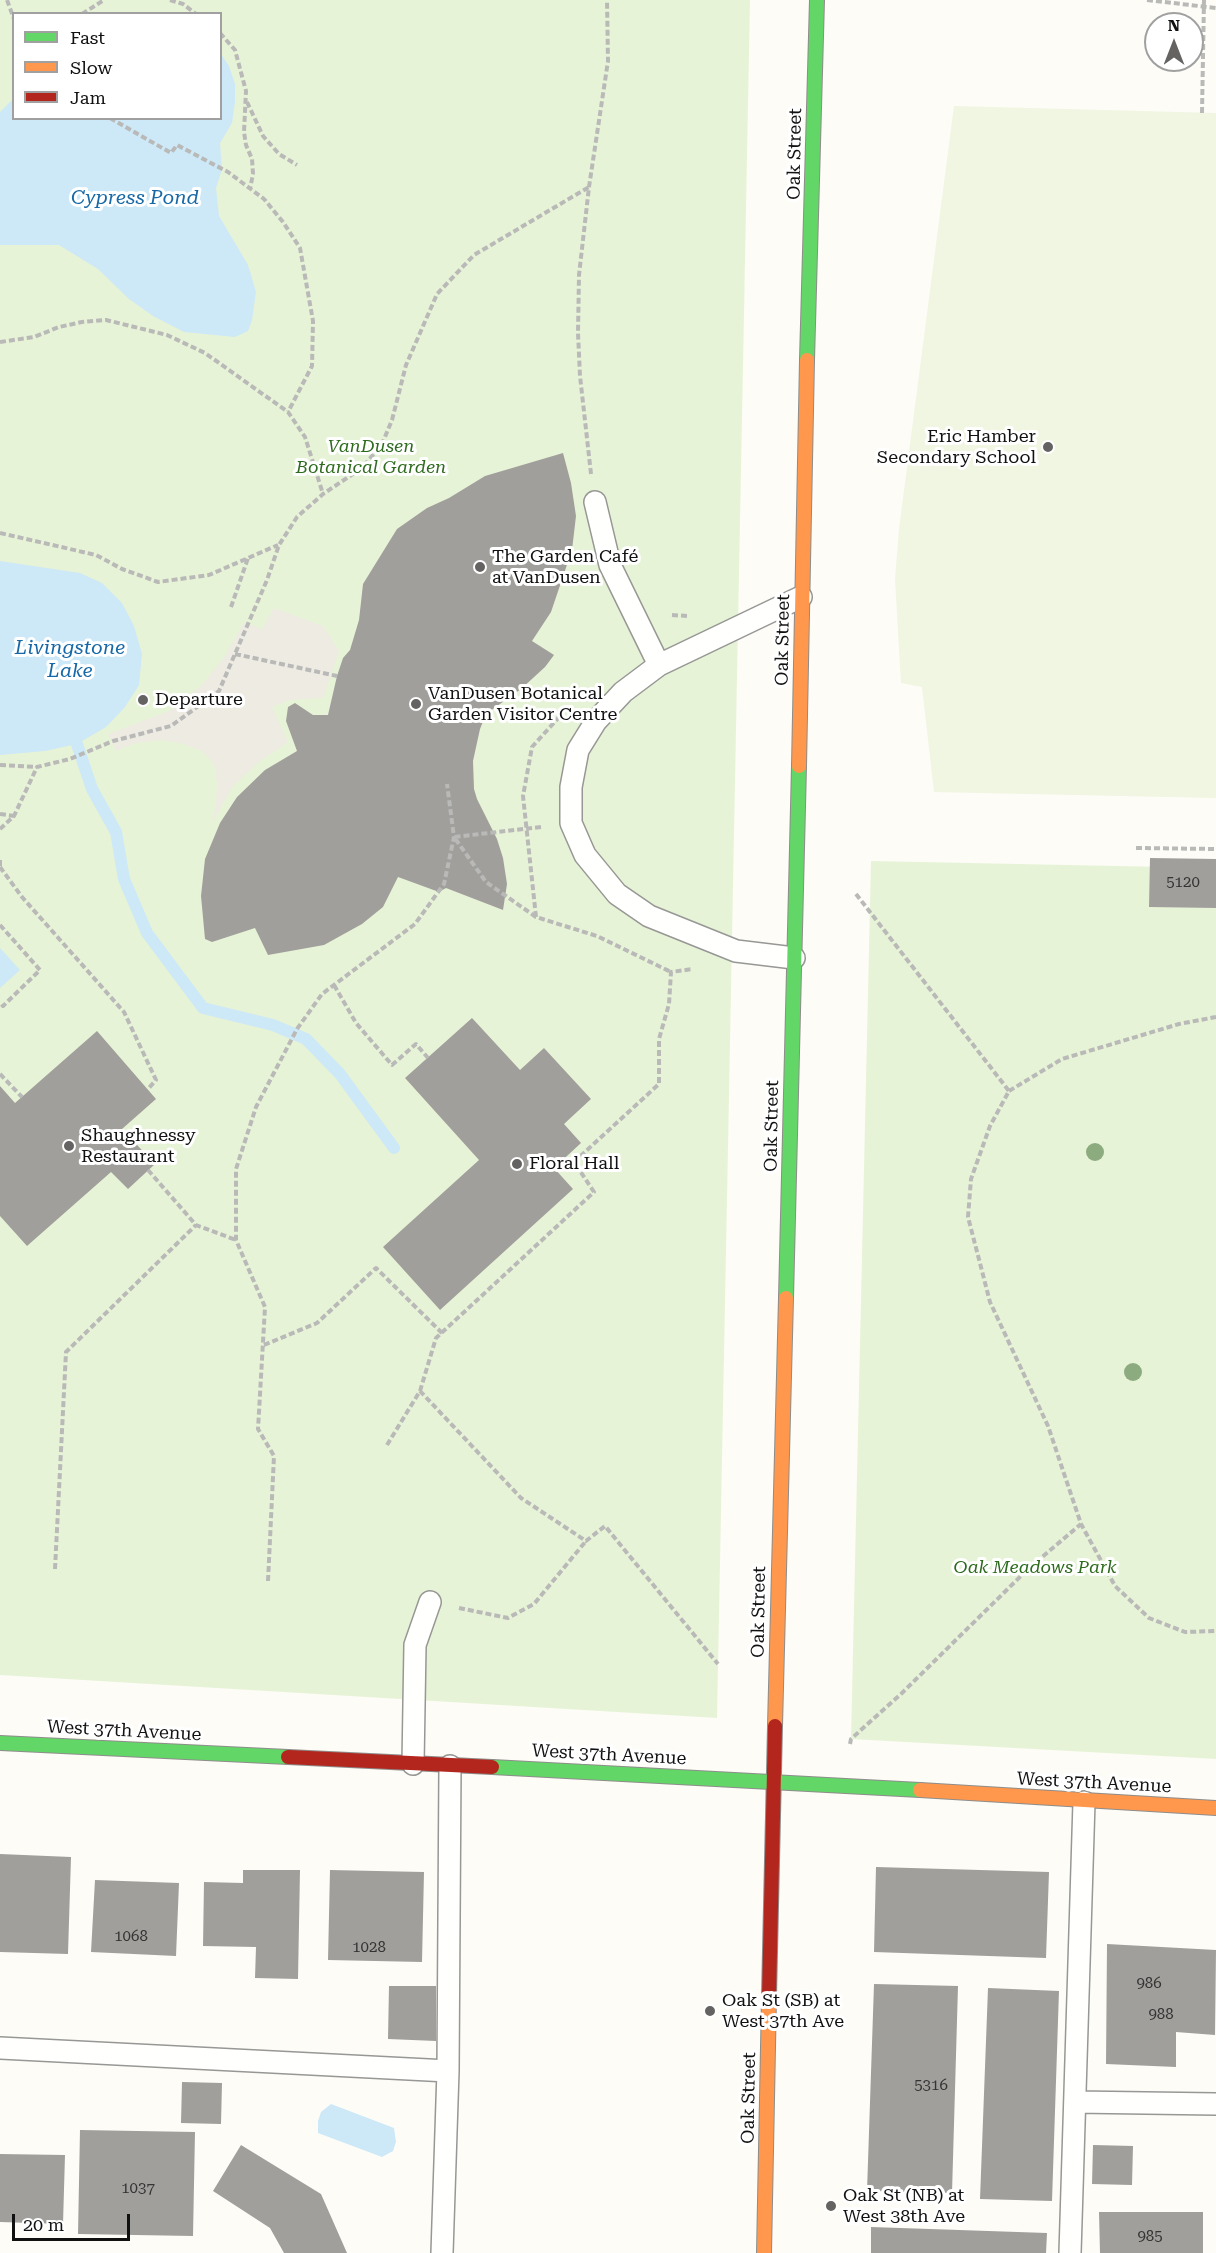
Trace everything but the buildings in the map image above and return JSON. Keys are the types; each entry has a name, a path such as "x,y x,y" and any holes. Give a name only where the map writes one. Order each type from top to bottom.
{"main road":[{"name":"Oak Street","path":"764,2253 773,1783 817,0"},
{"name":"West 37th Avenue","path":"0,1743 1216,1808"}],"lane":[{"path":"595,502 610,565 659,665"},
{"path":"794,958 736,951 649,916 617,894 585,855 571,823 571,788 578,750 596,721 623,692 659,665 801,597"},
{"path":"413,1764 415,1645 430,1602"},
{"path":"442,2253 448,2071 450,1766"},
{"path":"1070,2253 1084,1802"},
{"path":"0,2048 448,2071"},
{"path":"1075,2102 1216,2104"}],"path":[{"path":"85,12 104,0"},
{"path":"170,0 183,4 193,12"},
{"path":"595,502 580,376 579,275 589,187 608,61 607,0"},
{"path":"1147,0 1216,8"},
{"path":"1202,113 1204,0"},
{"path":"222,35 235,50 242,69 246,91 244,132 246,146 252,159 253,174 250,189"},
{"path":"246,99 263,136 279,154 297,165"},
{"path":"113,120 171,153 177,145 222,169 264,199 300,248 313,321 312,366 288,412"},
{"path":"0,765 37,767 70,759 113,741 171,726 219,690 267,580 279,545 297,517 323,494 362,468 382,444 392,420 406,365 437,294 474,255 589,187"},
{"path":"0,342 34,337 59,327 82,322 106,320 167,335 205,353 288,412 305,437 323,494"},
{"path":"0,533 96,555 122,569 158,582 209,574 279,545"},
{"path":"231,607 249,557"},
{"path":"235,654 337,676"},
{"path":"0,829 14,816 37,767"},
{"path":"268,1581 274,1456 258,1430 265,1307 236,1240 236,1169 256,1107 274,1070 297,1029 322,994 415,924 444,884 454,837 447,784"},
{"path":"0,814 14,816"},
{"path":"454,837 571,823"},
{"path":"454,837 486,882 536,917 597,936 671,972 703,968"},
{"path":"1136,848 1216,849"},
{"path":"0,860 0,868 22,897 124,1011 156,1080 148,1089"},
{"path":"856,894 1009,1091"},
{"path":"0,925 40,970 3,1006 0,1002"},
{"path":"387,1444 420,1392 436,1338 594,1192 574,1162 659,1084 659,1039 669,1004 671,972"},
{"path":"334,985 356,1023 392,1065 416,1044 428,1058"},
{"path":"1216,1017 1179,1024 1062,1059 1009,1091 990,1125 971,1179 968,1216 990,1302 1048,1426 1081,1524 1116,1586 1149,1617 1185,1632 1216,1631"},
{"path":"0,1074 22,1097"},
{"path":"148,1170 196,1225 236,1240"},
{"path":"55,1569 66,1352 196,1225"},
{"path":"264,1345 317,1323 376,1268 442,1333"},
{"path":"420,1392 521,1498 586,1541"},
{"path":"850,1744 851,1739 902,1693 1028,1569 1081,1524"},
{"path":"430,1602 508,1617 534,1604 586,1541 605,1526 718,1664"}],"green space":[{"name":"VanDusen Botanical Garden","path":"0,0 750,0 717,1718 0,1675"},
{"name":"Eric Hamber Secondary School","path":"954,106 1216,113 1216,798 934,792 922,687 901,683 895,579 899,529"},
{"name":"Oak Meadows Park","path":"871,861 1216,868 1216,1759 851,1739"}],"shaded area":[{"path":"274,608 323,626 339,651 323,698 290,700 272,707 288,742 260,761 232,787 212,823 217,782 214,764 202,751 180,743 161,740 136,743 116,751 108,734 169,711 201,686 225,656 244,622 262,629"}],"water":[{"name":"Cypress Pond","path":"222,56 229,66 235,84 235,102 232,123 220,143 222,169 216,188 219,216 248,265 256,292 248,331 235,337 184,332 153,316 129,299 98,269 59,245 0,245 0,112 12,100 12,120 222,120"},
{"name":"Livingstone Lake","path":"0,561 80,573 102,583 122,603 134,626 142,654 139,685 125,707 106,727 77,744 45,751 0,755"},
{"path":"0,948 20,970 0,988"},
{"path":"331,2104 394,2128 396,2142 393,2151 382,2157 318,2133 321,2112"}],"waterway":[{"path":"77,744 92,789 116,832 124,879 147,933 203,1008 273,1025 306,1039 340,1074 394,1148"}],"traffic: fast":[{"path":"807,360 817,0"},
{"path":"786,1298 799,766"},
{"path":"0,1743 288,1757"},
{"path":"492,1767 920,1790"}],"traffic: slow":[{"path":"799,766 807,360"},
{"path":"775,1726 786,1298"},
{"path":"920,1790 1216,1808"},
{"path":"764,2253 769,1996"}],"traffic: jam":[{"path":"769,1996 775,1726"},
{"path":"288,1757 492,1767"}],"place":[{"name":"Eric Hamber Secondary School","path":"1048,447"},
{"name":"The Garden Café at VanDusen","path":"480,567"},
{"name":"Departure","path":"143,700"},
{"name":"VanDusen Botanical Garden Visitor Centre","path":"416,704"},
{"name":"Shaughnessy Restaurant","path":"69,1146"},
{"name":"Floral Hall","path":"517,1164"},
{"name":"Oak St (SB) at West 37th Ave","path":"710,2011"},
{"name":"Oak St (NB) at West 38th Ave","path":"831,2206"}]}
